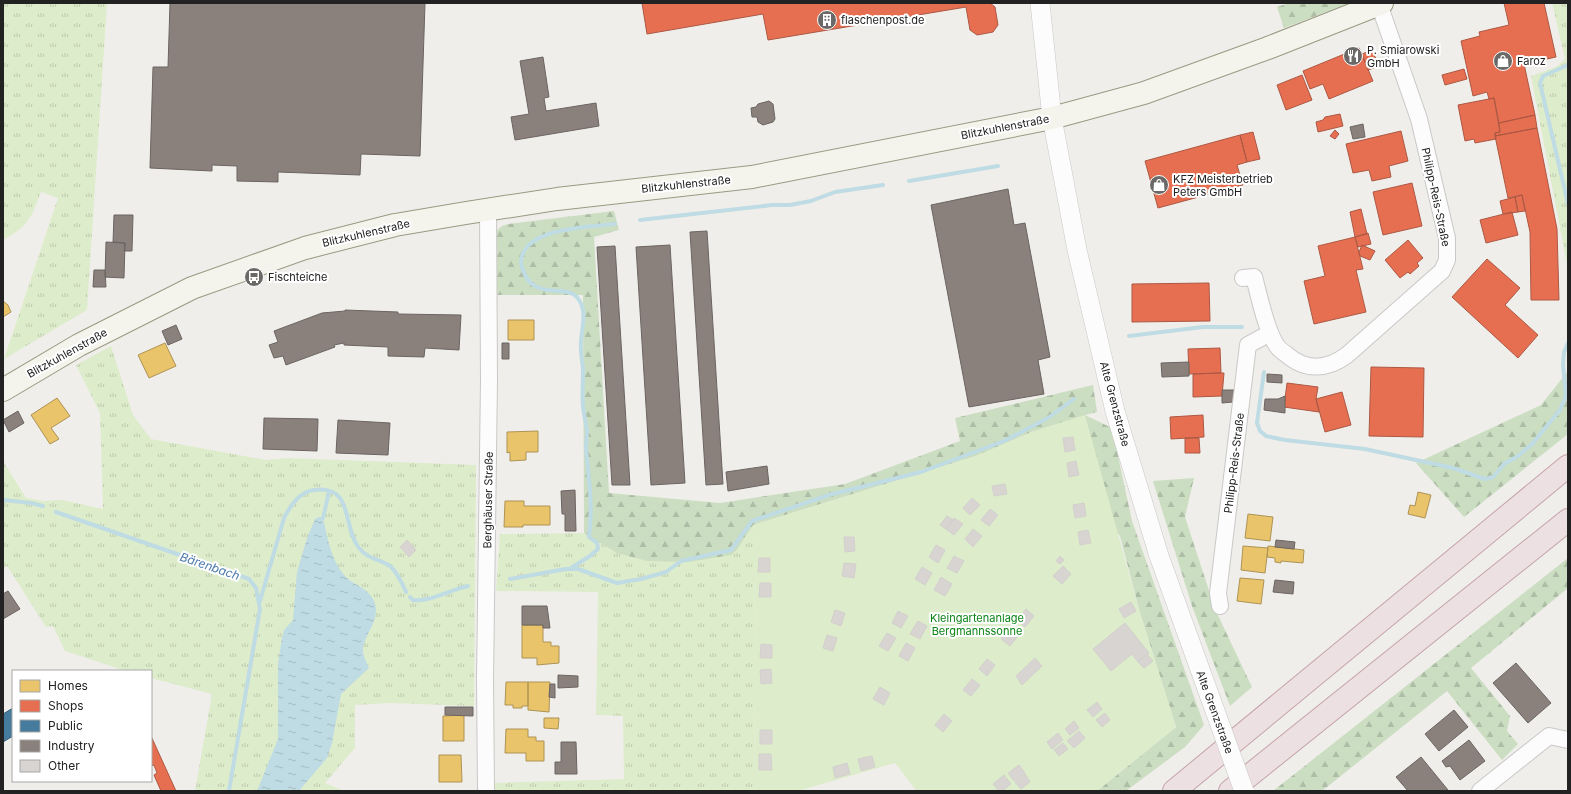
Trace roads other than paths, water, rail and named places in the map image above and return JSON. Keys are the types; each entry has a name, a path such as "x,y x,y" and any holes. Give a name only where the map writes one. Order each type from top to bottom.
{"highway":[{"path":"1174,791 1568,466"},
{"path":"1230,791 1568,520"}],"main road":[{"name":"Blitzkuhlenstraße","path":"3,390 79,345 192,288 306,248 395,226 488,209 557,199 752,177 1052,118 1144,93 1268,48 1380,3"}],"street":[{"name":"Alte Grenzstraße","path":"1040,3 1052,118 1077,250 1115,411 1159,556 1244,791"},
{"name":"Philipp-Reis-Straße","path":"1243,278 1254,277 1270,333 1277,347 1290,358 1304,365 1315,368 1326,367 1338,362 1442,271 1447,260 1447,238 1419,119 1380,3"},
{"name":"Berghäuser Straße","path":"486,791 485,680 489,380 488,209"},
{"name":"Philipp-Reis-Straße","path":"1220,606 1218,593 1248,345 1270,333"},
{"path":"1480,791 1549,736 1568,740"}],"water":[{"path":"319,517 323,518 331,550 337,565 350,581 369,593 374,601 376,615 363,650 364,657 369,668 341,694 332,743 327,758 299,791 257,791 278,739 278,664 282,638 284,630 293,620 297,572 307,538 315,519"}],"waterway":[{"path":"1568,65 1543,76 1540,83 1568,204"},
{"path":"909,181 998,166"},
{"path":"640,220 772,205 790,205 811,201 835,192 883,185"},
{"path":"571,568 598,549 597,543 589,537 591,504 586,449 587,431 583,410 583,368 581,355 584,318 582,306 574,295 568,292 545,290 531,283 525,275 521,261 525,250 533,241 545,235 575,228 615,224"},
{"path":"1129,336 1203,327 1242,327"},
{"path":"1264,372 1257,423 1260,431 1266,436 1285,440 1365,449 1453,468 1485,479 1493,477 1504,464 1518,456 1532,444 1560,410 1566,396 1563,365 1564,352 1568,343"},
{"path":"510,579 566,569 578,569 617,583 641,579 666,572 681,561 731,550 752,521 829,495 921,472 1004,441 1048,418 1074,399"},
{"path":"260,601 284,518 300,496 314,490 327,490 336,494 342,501 346,510 354,540 359,548 370,557 390,566 398,575 406,592"},
{"path":"323,518 329,492"},
{"name":"Bärenbach","path":"3,500 43,506"},
{"name":"Bärenbach","path":"56,512 249,579 256,588 260,609 229,791"},
{"path":"410,597 413,600 433,598 468,586"}],"place":[{"name":"flaschenpost.de","path":"827,20"},
{"name":"P. Smiarowski GmbH","path":"1353,56"},
{"name":"Faroz","path":"1503,61"},
{"name":"KFZ Meisterbetrieb Peters GmbH","path":"1159,185"},
{"name":"Fischteiche","path":"254,277"}],"park label":[{"name":"Kleingartenanlage Bergmannssonne","path":"977,624"}]}
